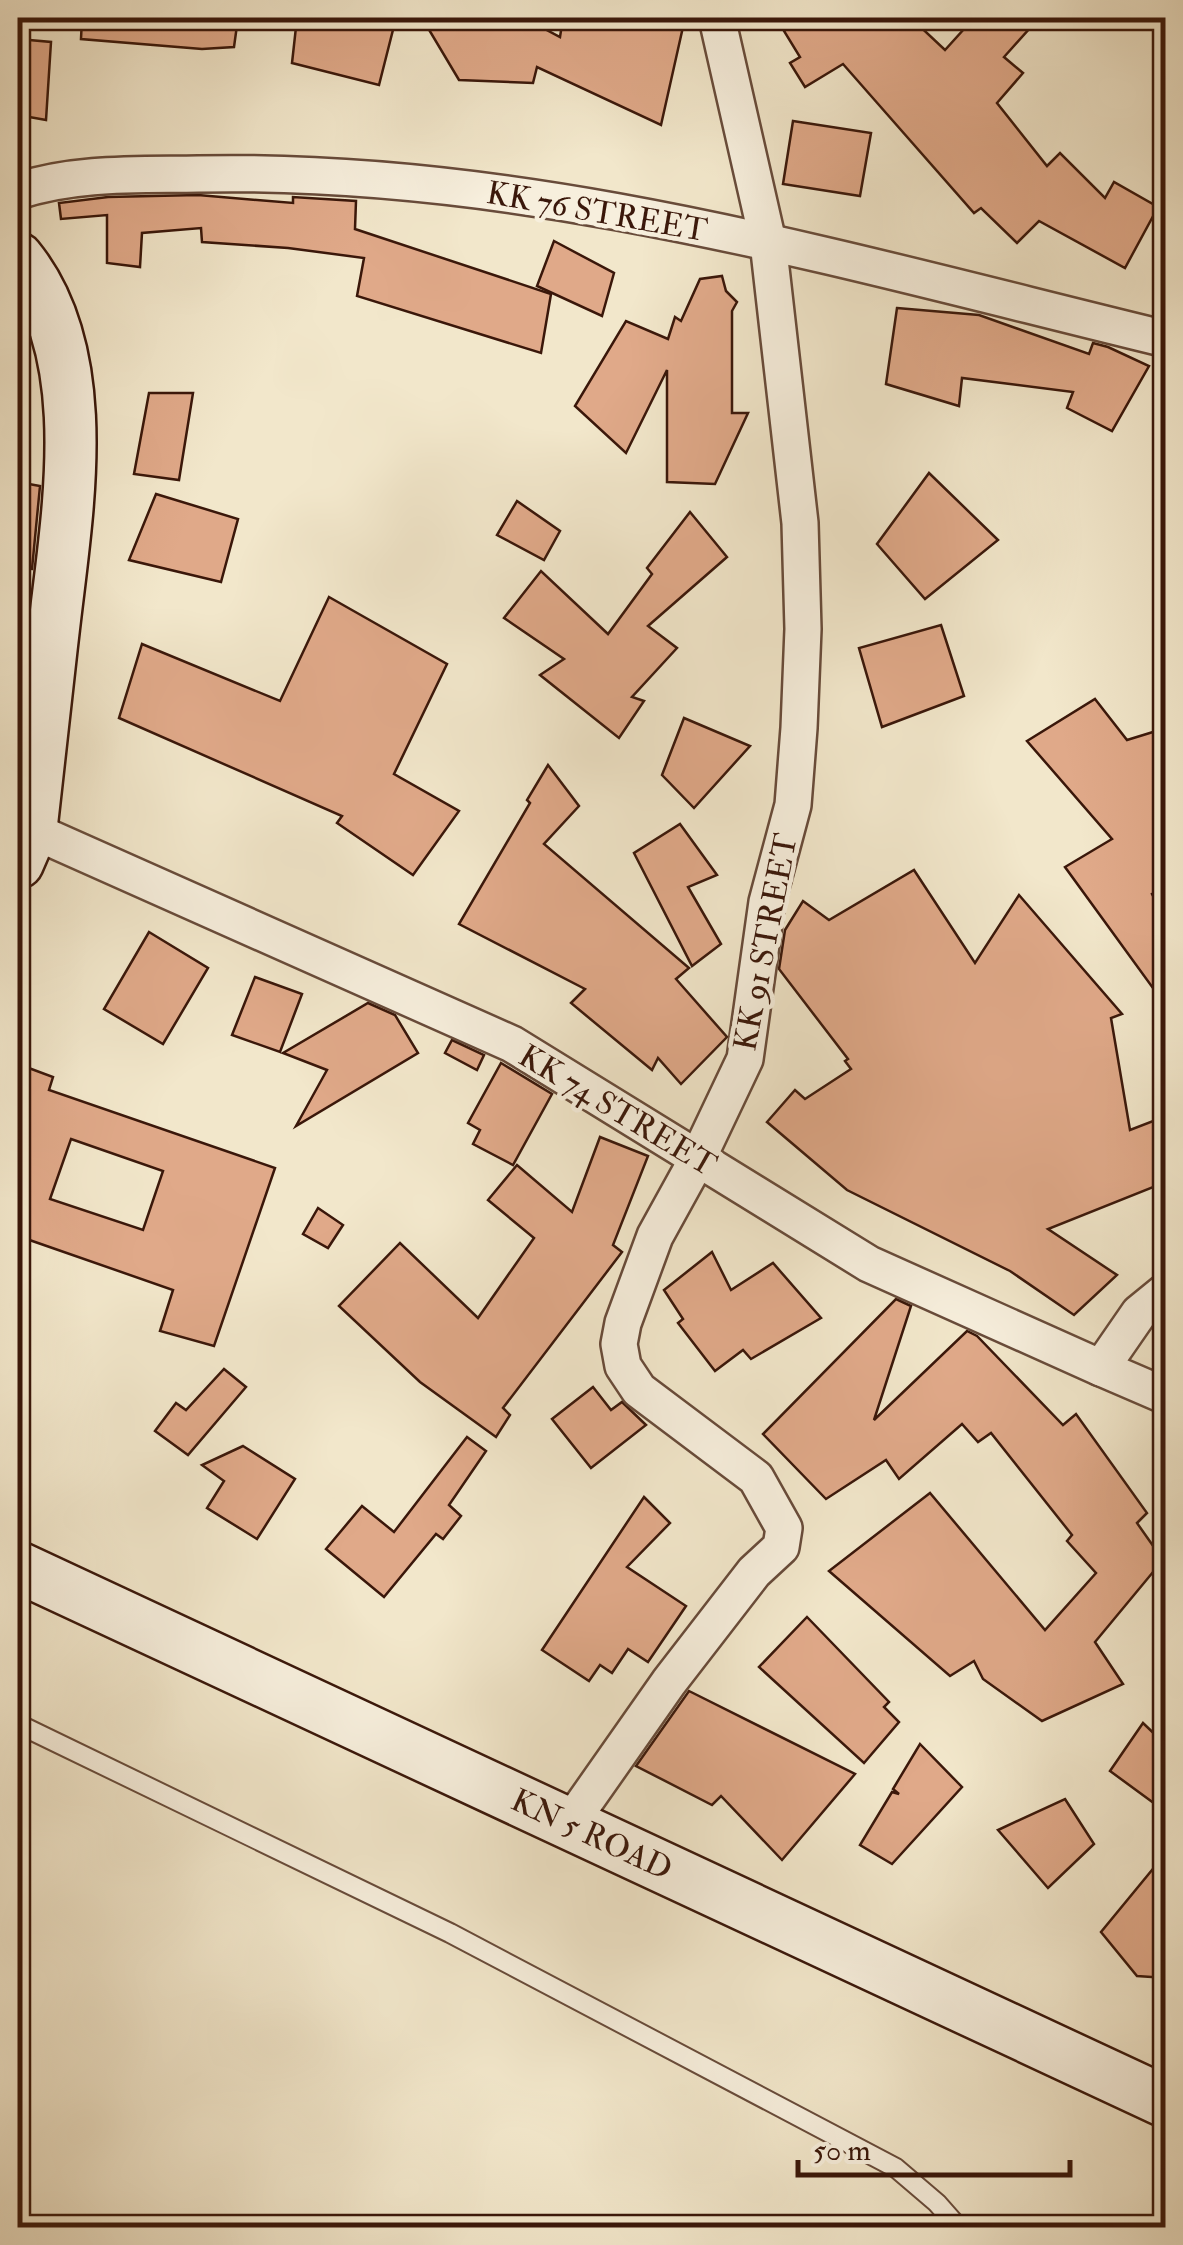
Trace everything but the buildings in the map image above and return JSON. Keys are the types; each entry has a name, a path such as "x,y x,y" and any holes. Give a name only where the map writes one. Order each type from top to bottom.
{"main road":[{"path":"18,258 34,278 52,317 69,394 70,485 22,840"},
{"name":"KN 5 ROAD","path":"18,1567 1166,2102"}],"street":[{"name":"KK 91 STREET","path":"570,1824 669,1682 754,1572 780,1547 784,1528 756,1478 639,1390 623,1366 619,1344 655,1236 698,1158 744,1059 767,902 793,805 800,728 800,523 768,242 717,18"},
{"name":"KK 76 STREET","path":"18,192 92,176 232,173 389,178 588,205 768,242 1166,339"},
{"name":"KK 74 STREET","path":"22,840 512,1044 869,1264 1166,1396"},
{"path":"1101,1368 1139,1313 1166,1291"}],"lane":[{"path":"18,1724 450,1933 896,2168 959,2228"}]}
